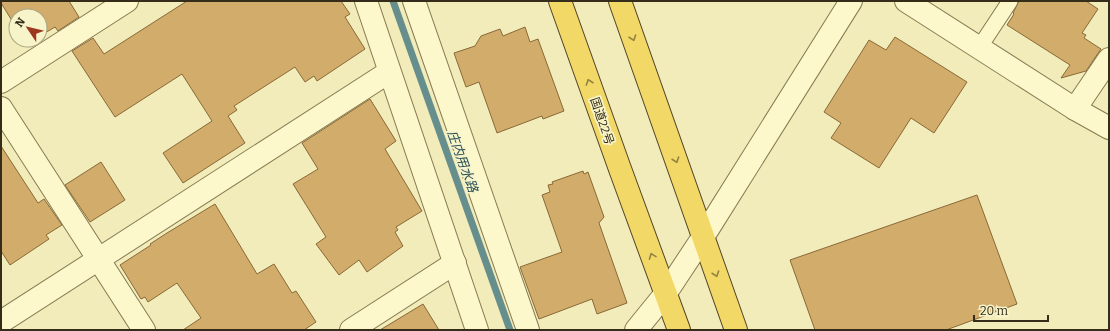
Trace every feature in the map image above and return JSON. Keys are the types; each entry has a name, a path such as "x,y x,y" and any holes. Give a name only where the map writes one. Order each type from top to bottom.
{"highway":[{"name":"国道22号","path":"560,1 679,330"},
{"path":"620,1 736,330"}],"street":[{"path":"1,82 127,1"},
{"path":"366,1 477,330"},
{"path":"414,1 528,330"},
{"path":"636,330 666,293 703,237 851,1"},
{"path":"906,1 1075,109 1109,128"},
{"path":"1075,109 1109,59"},
{"path":"1,322 389,72"},
{"path":"1,108 144,330"},
{"path":"351,330 455,263"}],"lane":[{"path":"979,48 1010,1"}],"building":[{"path":"1,1 69,1 79,17 58,31 55,27 48,31 48,8 8,8 8,14"},
{"path":"187,1 341,1 350,14 345,17 365,49 317,81 314,76 305,82 295,67 234,106 237,110 228,116 245,143 183,183 163,153 212,121 182,74 115,117 72,51 93,38 104,54"},
{"path":"1019,1 1086,1 1098,9 1082,33 1086,35 1084,38 1101,49 1086,71 1061,78 1070,65 1007,25 1014,14 1013,13"},
{"path":"525,27 530,42 538,39 564,111 543,119 542,116 497,133 479,82 466,87 454,53 475,46 481,36 500,29 503,36"},
{"path":"895,37 967,82 934,133 911,118 879,168 831,138 841,123 824,112 869,40 886,50"},
{"path":"370,99 396,141 385,149 422,211 396,227 398,230 395,232 403,246 367,272 359,260 339,275 316,244 326,237 293,184 318,169 302,143"},
{"path":"1,146 38,203 44,199 62,225 46,235 49,239 10,265 1,251"},
{"path":"101,162 125,200 90,222 65,185"},
{"path":"583,171 584,174 588,172 604,217 599,223 627,303 597,314 592,299 539,319 520,267 562,252 542,195 550,192 548,185 553,184 552,182"},
{"path":"977,195 1017,304 946,330 815,330 790,260"},
{"path":"215,204 257,274 274,264 292,293 296,291 316,322 304,330 183,330 201,318 177,283 148,302 145,297 141,299 120,265 167,233"},
{"path":"423,304 439,330 380,330"}],"waterway":[{"name":"庄内用水路","path":"393,1 510,330"}]}
